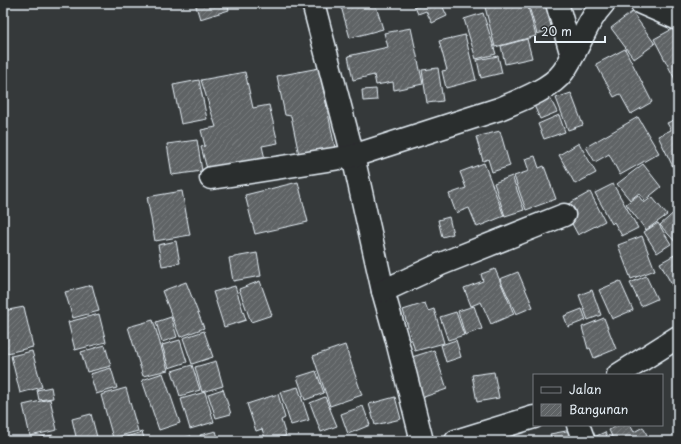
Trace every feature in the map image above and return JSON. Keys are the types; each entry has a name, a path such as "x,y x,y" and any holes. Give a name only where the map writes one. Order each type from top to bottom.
{"street":[{"path":"313,3 353,156 382,291 396,337 422,441"},
{"path":"557,3 572,56"},
{"path":"211,178 353,156 499,109 517,101 553,82 563,73 594,14 604,3"},
{"path":"641,3 678,19"},
{"path":"382,291 441,264 564,215"},
{"path":"620,374 678,337"},
{"path":"456,441 533,417"},
{"path":"578,426 584,441"}],"building":[{"path":"195,3 227,3 229,10 200,19"},
{"path":"340,3 375,3 383,29 350,38"},
{"path":"413,3 441,3 447,16 432,23 426,11 418,14"},
{"path":"484,3 505,3 505,5 527,3 536,36 495,47"},
{"path":"528,3 553,3 560,27 537,34"},
{"path":"632,12 655,44 634,59 611,28"},
{"path":"483,13 496,54 476,59 464,19"},
{"path":"678,26 678,85 654,39"},
{"path":"411,28 423,84 394,90 393,82 376,85 374,75 353,80 348,56 388,47 384,33"},
{"path":"465,35 476,80 446,88 442,71 447,70 439,41"},
{"path":"527,39 532,58 505,64 501,46"},
{"path":"625,49 652,102 631,114 620,94 614,97 596,64"},
{"path":"498,56 502,73 481,78 477,60"},
{"path":"319,68 335,148 299,155 291,116 285,115 277,76"},
{"path":"438,68 443,101 427,103 422,70"},
{"path":"245,72 253,108 269,105 278,143 262,146 265,159 207,169 201,147 205,146 201,130 216,127 201,80"},
{"path":"199,80 207,119 181,124 173,85"},
{"path":"376,89 377,100 363,101 362,90"},
{"path":"571,93 583,125 568,130 556,98"},
{"path":"549,96 557,112 540,119 533,103"},
{"path":"559,115 565,132 544,139 538,124"},
{"path":"638,117 659,153 620,175 609,154 595,162 586,147"},
{"path":"678,118 678,168 674,169 658,136 671,130 667,123"},
{"path":"500,131 510,166 492,172 488,159 483,161 476,137"},
{"path":"197,140 202,171 172,175 167,144"},
{"path":"579,143 596,173 575,184 559,155"},
{"path":"535,156 539,168 544,166 556,199 526,210 514,176 529,171 525,159"},
{"path":"484,163 504,216 477,227 469,208 456,213 449,194 466,188 460,172"},
{"path":"643,164 661,187 645,200 639,193 630,200 617,184"},
{"path":"512,176 524,210 505,216 494,183"},
{"path":"298,182 308,222 255,234 245,195"},
{"path":"613,184 638,228 622,236 614,222 612,224 595,193"},
{"path":"182,191 190,235 155,241 147,197"},
{"path":"590,192 605,221 578,235 563,207"},
{"path":"638,195 644,203 652,197 667,215 646,230 626,204"},
{"path":"678,209 678,245 660,225"},
{"path":"449,217 453,234 442,237 438,220"},
{"path":"658,223 671,244 657,253 644,232"},
{"path":"642,236 655,270 631,279 618,245"},
{"path":"176,241 180,263 162,266 158,245"},
{"path":"257,253 261,276 233,281 229,258"},
{"path":"678,253 678,290 676,286 673,287 660,263"},
{"path":"495,269 514,314 491,324 481,302 471,306 464,288 483,281 481,274"},
{"path":"518,272 533,307 516,314 500,279"},
{"path":"646,276 657,299 641,306 630,283"},
{"path":"260,281 272,315 251,322 239,289"},
{"path":"620,281 633,310 612,319 599,290"},
{"path":"186,282 204,328 180,337 162,291"},
{"path":"92,285 99,311 73,318 65,292"},
{"path":"235,286 246,320 224,327 213,292"},
{"path":"592,290 601,315 588,320 579,295"},
{"path":"425,303 428,311 434,309 444,343 415,351 403,310"},
{"path":"474,306 482,329 465,335 458,311"},
{"path":"24,307 33,347 3,354 3,311"},
{"path":"582,309 586,320 568,327 564,316"},
{"path":"456,312 464,335 448,340 440,317"},
{"path":"99,314 106,342 75,350 68,322"},
{"path":"171,317 177,337 162,342 156,322"},
{"path":"604,318 616,349 594,358 590,348 588,349 582,327"},
{"path":"153,320 168,370 143,376 128,327"},
{"path":"204,331 213,357 192,364 183,338"},
{"path":"180,340 187,362 169,368 162,345"},
{"path":"456,340 461,357 446,362 441,345"},
{"path":"105,345 111,366 87,372 81,352"},
{"path":"345,345 362,395 330,406 313,356"},
{"path":"434,350 447,389 421,398 409,358"},
{"path":"32,351 42,387 20,393 11,356"},
{"path":"216,361 223,386 202,392 195,367"},
{"path":"192,365 200,390 180,396 172,371"},
{"path":"111,368 117,388 96,394 90,374"},
{"path":"316,371 324,393 305,400 297,377"},
{"path":"494,372 499,398 477,402 472,375"},
{"path":"163,373 180,423 159,430 142,380"},
{"path":"51,387 53,398 39,400 37,390"},
{"path":"298,387 309,420 291,425 280,392"},
{"path":"126,388 138,431 113,438 101,395"},
{"path":"223,389 231,414 216,418 208,394"},
{"path":"205,392 214,422 190,429 181,399"},
{"path":"278,394 285,418 281,420 286,436 266,441 262,429 256,431 247,404"},
{"path":"325,397 337,426 321,432 310,403"},
{"path":"395,397 401,419 375,425 369,404"},
{"path":"50,399 57,430 30,436 23,405"},
{"path":"363,406 370,425 348,434 341,414"},
{"path":"91,414 98,441 77,441 72,419"},
{"path":"617,426 631,426 634,432 643,427 648,437 640,441 614,441 609,430"},
{"path":"577,429 579,441 552,441 550,434"},
{"path":"216,431 219,441 201,441 200,435"},
{"path":"142,432 145,441 124,441 123,438"},
{"path":"605,432 609,441 588,441 588,440"},
{"path":"53,435 55,441 19,441"},
{"path":"191,436 192,441 173,441"}]}
